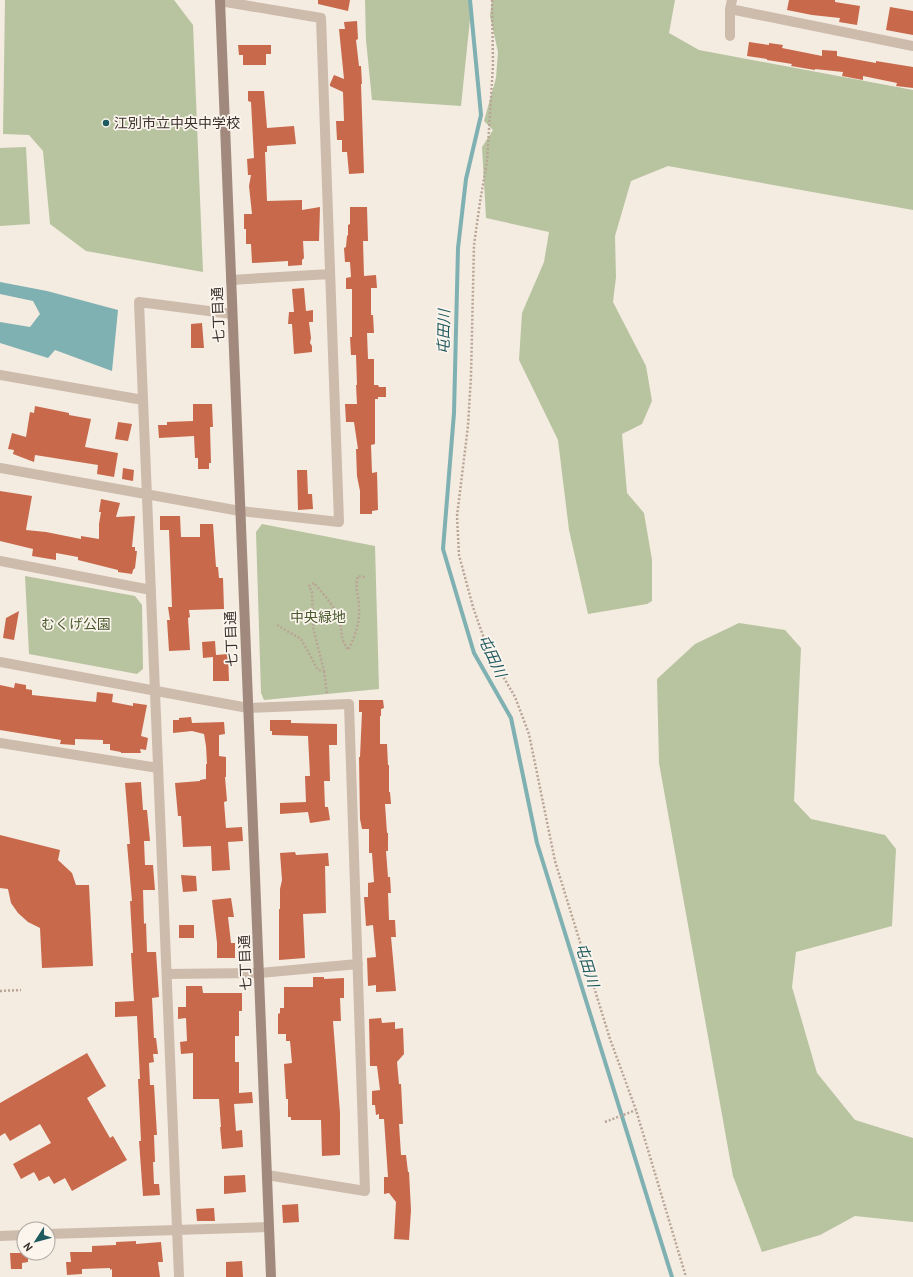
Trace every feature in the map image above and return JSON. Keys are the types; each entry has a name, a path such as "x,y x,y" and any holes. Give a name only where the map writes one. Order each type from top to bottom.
{"street":[{"path":"0,468 240,511 339,522 321,18 220,0"},
{"name":"七丁目通","path":"220,0 271,1277"},
{"path":"730,36 731,4 913,46"},
{"path":"231,280 330,274"},
{"path":"178,1277 140,302 232,314"},
{"path":"0,376 143,400"},
{"path":"0,561 151,590"},
{"path":"0,662 248,708 349,704 365,1191 267,1175"},
{"path":"0,743 158,768"},
{"path":"167,974 260,973 358,964"},
{"path":"56,1234 269,1227"},
{"path":"0,1236 16,1235"}],"path":[{"path":"492,0 493,65 487,161 474,245 471,376 468,426 457,516 459,555 473,608 488,650 515,697 529,734 555,861 610,1039 636,1110 686,1277"},
{"path":"327,697 324,671 313,627 312,592 310,586 314,582 334,610 340,622 342,641 348,650 355,637 360,608 356,583 358,576 365,577"},
{"path":"277,625 301,639 318,670 324,671"},
{"path":"0,991 22,990"},
{"path":"605,1122 636,1110"}],"green space":[{"name":"江別市立中央中学校","path":"5,0 174,0 193,25 203,272 86,251 50,224 43,151 29,135 3,134"},
{"path":"365,0 472,0 461,106 372,100 366,40"},
{"path":"492,0 675,0 669,33 699,50 913,90 913,210 668,166 631,181 615,236 616,277 613,302 646,366 652,401 642,424 622,434 627,493 644,513 652,560 652,601 647,604 588,614 569,530 558,440 519,360 522,313 544,262 549,232 486,218 482,147 493,130 484,121 496,78 498,52 490,16"},
{"path":"26,147 30,224 0,226 0,148"},
{"name":"中央緑地","path":"262,524 375,546 379,689 264,700 261,693 256,532"},
{"name":"むくげ公園","path":"25,576 135,596 142,605 143,669 137,674 29,654"},
{"path":"739,623 785,630 801,648 794,801 811,819 885,835 896,849 892,926 796,952 792,987 817,1073 855,1120 913,1138 913,1222 855,1216 820,1235 762,1252 733,1176 659,763 657,679 695,644"}],"water":[{"path":"0,282 47,291 118,310 112,371 55,350 48,358 0,343 0,322 30,327 40,314 33,301 0,294"}],"building":[{"path":"318,0 350,0 348,11 318,4"},
{"path":"789,0 835,0 835,2 860,6 857,25 839,22 840,18 812,15 787,10"},
{"path":"890,7 913,11 913,35 886,30"},
{"path":"357,21 358,39 356,40 359,66 361,66 362,84 364,173 349,174 347,152 342,152 342,140 337,140 336,121 344,121 343,92 330,86 330,84 334,75 344,79 339,29 345,29 344,22"},
{"path":"749,42 769,45 769,43 783,45 782,48 822,56 822,50 837,51 837,56 876,63 876,61 913,67 913,88 896,86 897,83 863,76 863,80 842,76 843,72 815,70 791,66 792,64 747,56"},
{"path":"238,45 271,45 271,54 266,54 266,65 243,65 243,55 239,55"},
{"path":"248,91 264,91 267,128 294,126 296,144 267,146 267,152 265,152 267,201 302,200 302,210 320,207 319,241 303,241 304,258 302,260 302,265 288,266 288,261 252,263 251,244 246,244 244,214 252,214 249,186 251,175 248,175 247,159 254,158 251,102 248,101"},
{"path":"350,207 367,207 368,241 363,241 364,276 376,275 377,288 371,288 371,315 373,315 374,333 367,333 368,359 374,359 374,385 386,387 386,397 378,397 378,399 375,399 375,444 371,445 372,473 377,472 378,510 372,511 372,514 360,514 360,491 357,476 356,449 358,449 354,422 346,422 345,404 357,404 356,355 351,355 350,337 352,337 352,289 346,289 346,278 351,277 350,262 345,262 344,248 346,247 348,225 350,224"},
{"path":"304,288 306,311 313,310 313,322 309,322 312,352 294,354 292,324 288,324 289,312 294,312 292,289"},
{"path":"202,323 204,348 191,348 191,324"},
{"path":"193,404 212,404 213,427 210,427 211,463 209,463 209,469 198,469 198,458 195,458 194,436 159,438 158,425 167,425 167,422 193,421"},
{"path":"35,406 91,419 85,447 118,453 114,477 97,474 98,465 35,455 34,462 13,454 14,450 8,449 12,433 26,437 30,412 34,413"},
{"path":"118,422 132,424 128,441 115,439"},
{"path":"123,468 134,470 133,481 122,479"},
{"path":"297,470 307,470 308,494 312,494 313,509 298,510"},
{"path":"0,491 32,496 26,530 46,532 81,539 81,536 99,539 101,512 99,512 101,499 120,503 116,517 135,516 132,547 135,547 135,551 137,551 135,568 132,574 118,572 118,570 78,560 78,557 56,553 56,560 32,556 33,549 0,541"},
{"path":"160,516 180,516 181,537 200,537 200,524 213,524 216,567 218,567 219,578 223,578 224,609 189,610 190,650 169,651 167,620 170,620 168,607 172,607 169,530 160,530"},
{"path":"19,611 14,640 3,638 6,618"},
{"path":"215,641 216,655 228,654 229,681 213,681 213,657 203,658 202,642"},
{"path":"15,683 26,685 26,689 32,690 32,695 96,702 97,692 113,694 112,702 133,706 133,703 147,705 141,736 148,738 146,750 140,749 141,753 121,753 110,750 110,744 103,744 103,740 75,739 75,745 60,744 61,740 0,730 0,685 14,688"},
{"path":"359,700 383,700 384,708 381,709 380,716 380,744 387,744 389,765 389,792 391,804 385,804 388,833 388,851 386,851 391,893 388,893 389,920 395,920 396,937 391,937 396,991 376,992 376,985 368,986 367,958 376,957 373,925 366,926 364,897 368,897 368,883 374,882 372,853 369,853 369,829 362,829 360,819 359,757 362,712 359,712"},
{"path":"191,717 192,723 224,722 225,734 219,735 219,756 226,757 225,777 227,801 224,802 226,828 242,827 243,841 228,842 230,870 212,871 211,846 183,847 181,816 178,816 175,783 200,781 206,779 207,764 204,734 192,731 173,733 173,720"},
{"path":"270,720 291,720 291,723 337,724 337,745 329,745 330,781 324,781 325,807 328,807 330,820 310,823 308,812 280,814 280,803 306,802 305,776 310,776 308,736 272,735 272,731 270,731"},
{"path":"141,782 143,810 147,810 150,841 144,841 145,865 153,865 155,890 143,890 147,952 156,952 159,997 152,998 154,1038 156,1038 158,1054 153,1054 154,1062 149,1063 150,1085 154,1085 157,1135 154,1135 154,1184 159,1184 160,1195 143,1196 139,1141 141,1141 137,1016 115,1017 115,1002 134,1001 131,953 133,953 130,901 132,901 127,844 130,844 125,783"},
{"path":"0,835 60,850 58,860 72,873 76,885 89,885 93,966 42,968 40,928 28,922 18,913 11,903 8,889 0,888"},
{"path":"295,852 296,855 328,853 329,866 325,866 326,913 303,914 305,958 279,960 279,909 282,880 280,853"},
{"path":"181,875 196,876 197,891 183,892"},
{"path":"231,898 234,917 228,917 231,943 235,943 235,958 217,958 217,943 212,900"},
{"path":"179,925 194,925 194,938 179,938"},
{"path":"313,977 324,977 324,979 344,978 344,998 340,998 341,1021 333,1021 340,1113 340,1155 322,1156 321,1120 291,1120 291,1117 288,1117 288,1099 286,1099 284,1064 292,1063 290,1041 286,1041 286,1034 278,1034 278,1014 280,1013 280,1008 284,1008 284,987 313,987"},
{"path":"186,986 202,986 203,993 242,993 242,1011 239,1011 239,1036 235,1036 235,1062 239,1062 239,1093 252,1092 253,1103 234,1104 236,1131 242,1130 243,1147 222,1149 219,1099 193,1099 193,1053 181,1054 180,1042 187,1041 186,1018 178,1019 178,1007 186,1007"},
{"path":"381,1018 382,1023 395,1022 395,1029 403,1028 404,1054 397,1062 399,1084 401,1084 403,1124 399,1124 401,1155 406,1155 409,1172 411,1210 409,1240 394,1239 396,1202 389,1193 384,1194 384,1177 388,1177 384,1119 379,1119 379,1114 376,1115 375,1105 372,1105 372,1091 380,1090 377,1066 370,1066 369,1019"},
{"path":"87,1053 106,1086 87,1098 110,1138 113,1136 127,1160 72,1191 65,1178 54,1184 49,1176 39,1181 34,1172 21,1179 13,1164 51,1143 40,1124 10,1141 5,1133 0,1136 0,1103"},
{"path":"245,1175 246,1192 224,1194 224,1176"},
{"path":"298,1204 299,1222 283,1223 282,1205"},
{"path":"214,1208 215,1221 197,1221 196,1209"},
{"path":"136,1241 136,1244 161,1242 163,1262 158,1262 160,1277 112,1277 112,1269 110,1270 110,1268 82,1269 82,1274 67,1275 66,1262 71,1262 70,1252 92,1252 92,1246 116,1245 116,1242"},
{"path":"10,1253 16,1253 16,1261 28,1261 22,1263 22,1269 11,1269"},
{"path":"242,1261 243,1277 226,1277 226,1262"}],"waterway":[{"name":"屯田川","path":"470,0 481,115 466,179 458,248 454,413 443,549 474,653 511,718 537,843 672,1277"}],"place":[{"name":"江別市立中央中学校","path":"106,123"}]}
